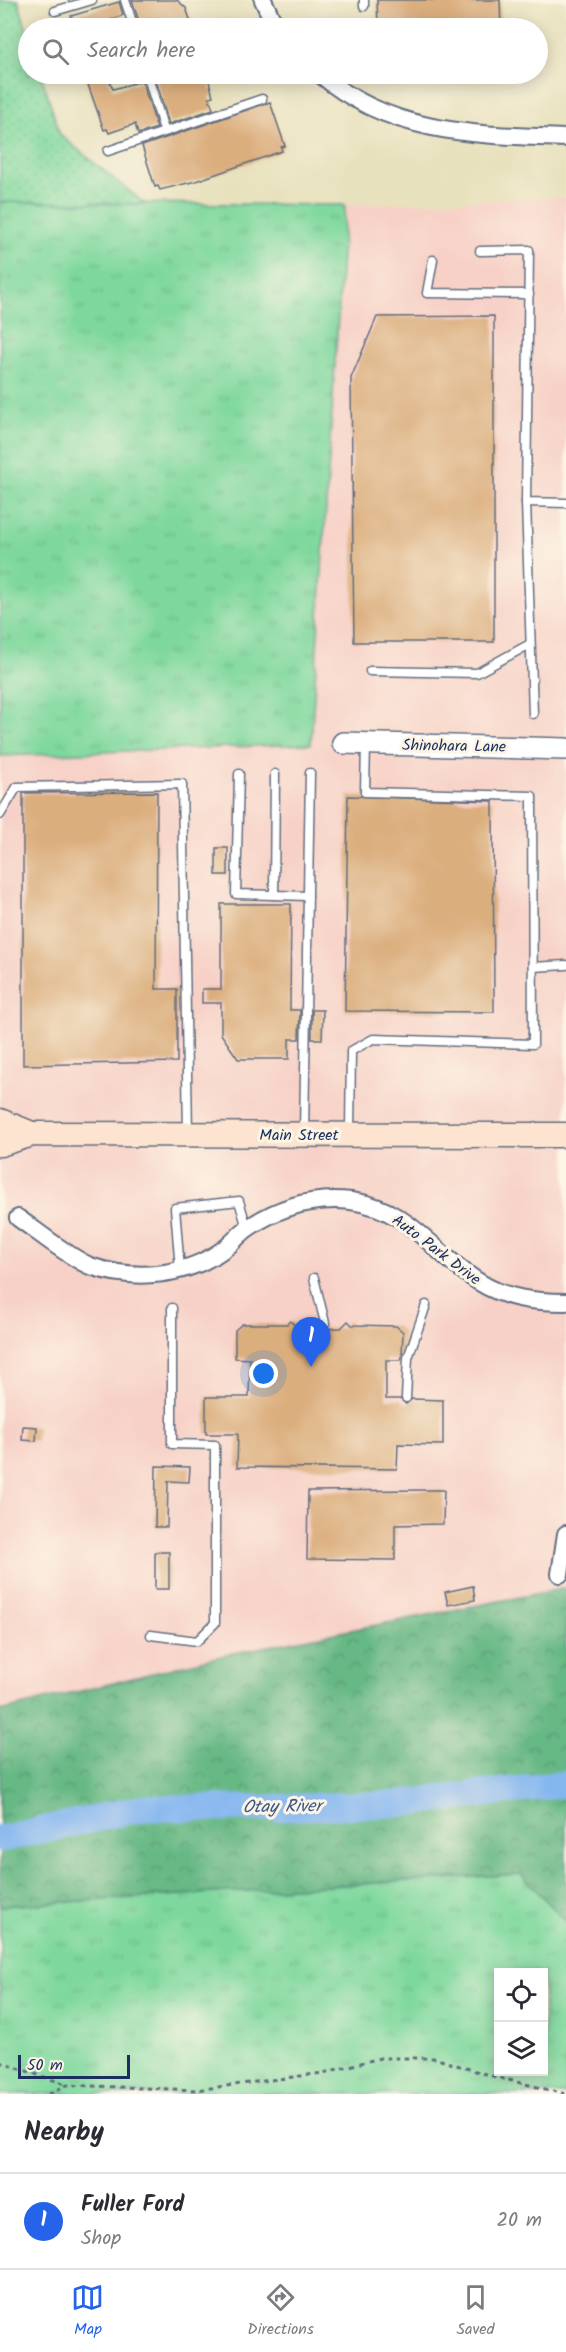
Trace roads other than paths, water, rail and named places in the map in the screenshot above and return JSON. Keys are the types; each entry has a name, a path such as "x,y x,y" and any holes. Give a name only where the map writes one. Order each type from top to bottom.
{"main road":[{"name":"Main Street","path":"0,1121 32,1134"},
{"name":"Main Street","path":"0,1144 32,1134 566,1135"}],"street":[{"path":"263,0 271,18"},
{"path":"336,84 376,109 415,125 467,135 566,138"},
{"name":"Shinohara Lane","path":"343,743 566,749"},
{"name":"Auto Park Drive","path":"18,1218 88,1265 119,1274 149,1275 180,1271 223,1250 247,1228 288,1207 315,1200 352,1201 392,1213 418,1230 467,1274 489,1288 526,1300 566,1302"},
{"path":"560,1574 566,1534"}],"lane":[{"path":"55,11 92,0"},
{"path":"126,0 131,18"},
{"path":"150,84 164,130"},
{"path":"108,151 164,130 262,99"},
{"path":"480,251 529,250 526,502 533,714"},
{"path":"433,260 427,293 529,294"},
{"path":"526,502 566,503"},
{"path":"370,671 477,673 530,645"},
{"path":"351,1134 351,1051 373,1039 533,1044 532,796 365,792 366,744"},
{"path":"304,1134 310,773"},
{"path":"238,774 236,894 308,896"},
{"path":"274,896 275,774"},
{"path":"0,815 17,787 182,784 188,1134"},
{"path":"533,967 566,965"},
{"path":"180,1271 175,1208 239,1201 247,1228"},
{"path":"314,1278 325,1323"},
{"path":"406,1398 408,1358 426,1305"},
{"path":"151,1635 197,1641 215,1623 215,1445 172,1444 172,1308"}],"waterway":[{"name":"Otay River","path":"0,1839 143,1808 268,1808 397,1804 566,1784"}],"place":[{"name":"Fuller Ford","path":"311,1367"}]}
